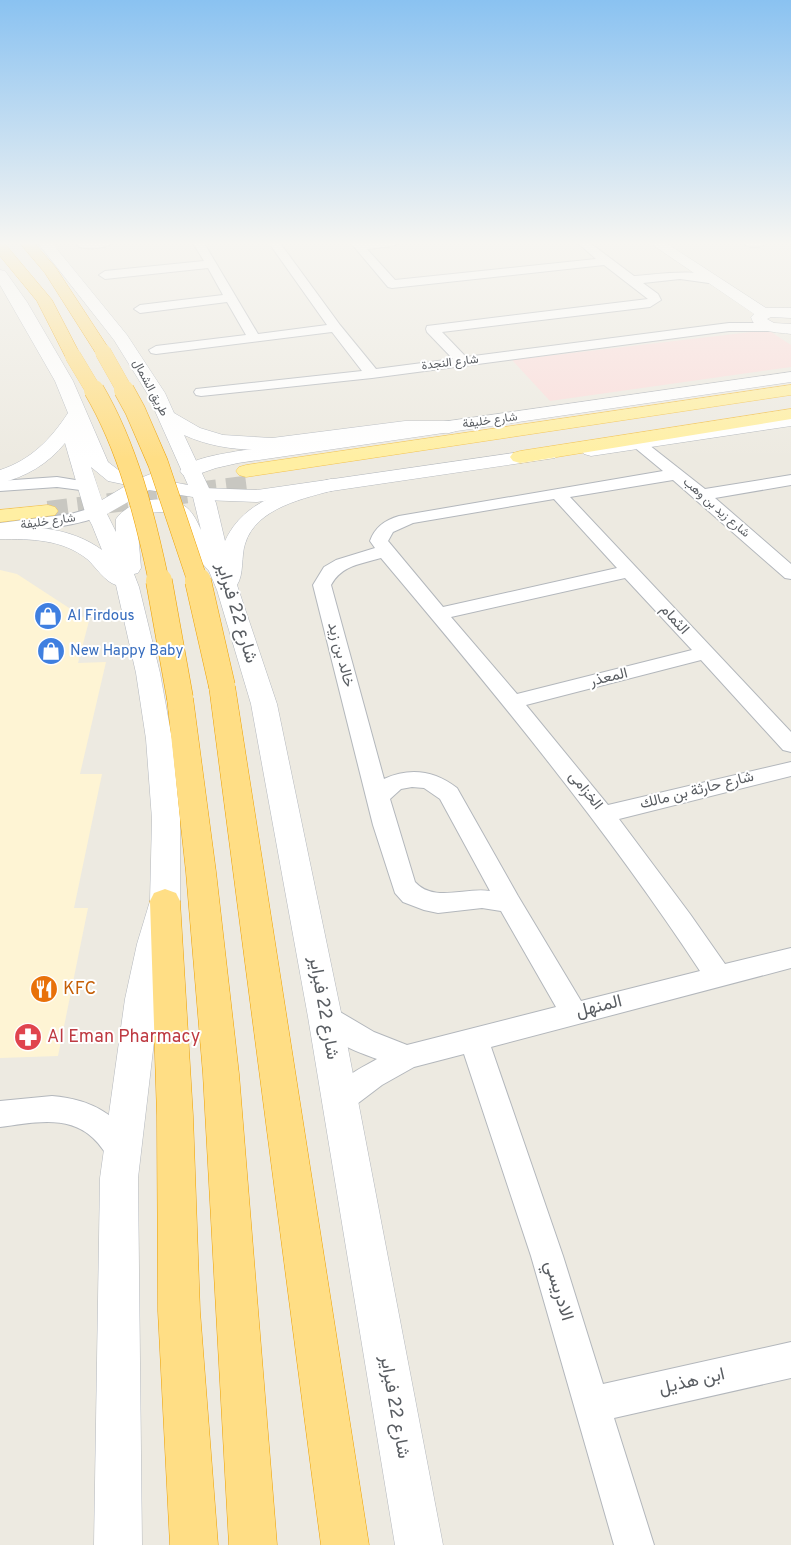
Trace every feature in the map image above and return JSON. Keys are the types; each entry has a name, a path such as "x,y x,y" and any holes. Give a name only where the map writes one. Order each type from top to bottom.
{"highway":[{"path":"52,315 107,415 128,467 158,570 180,698 201,872 221,1074 253,1545"},
{"name":"شارع 22 فبراير","path":"79,315 103,352 135,410 158,463 197,577 222,686 345,1545"},
{"path":"165,901 175,1116 179,1311 194,1545"}],"main road":[{"path":"26,315 64,381 74,418 88,486 130,597 148,673 159,739 166,819 165,901 153,944 142,999 121,1150 118,1202 118,1545"},
{"name":"طريق الشمال","path":"103,315 121,338 156,393 190,471 203,494"},
{"path":"762,315 776,325"},
{"name":"شارع خليفة","path":"190,471 210,463 238,457 791,377"},
{"name":"شارع خليفة","path":"791,390 249,478 791,403"},
{"path":"165,415 197,434 243,444 269,444 401,427 449,427"},
{"path":"74,418 99,464 108,473 209,516"},
{"path":"0,477 24,468 50,451 74,418"},
{"path":"88,486 221,496 257,496 790,420"},
{"path":"520,457 639,444 790,420"},
{"path":"99,464 121,466 147,465 182,452"},
{"path":"100,520 145,490 170,469 182,452"},
{"path":"145,490 190,471"},
{"path":"224,580 236,539 250,519 266,508 287,498 331,485"},
{"name":"شارع 22 فبراير","path":"203,494 224,580 264,704 325,1017 419,1545"},
{"name":"شارع خليفة","path":"0,500 48,504 0,516"},
{"path":"130,597 130,560 125,524 129,516 148,507 164,506 182,512 202,551 224,580"},
{"path":"0,533 51,536 85,548 97,554 130,597"}],"street":[{"path":"241,315 254,338"},
{"path":"326,315 372,374"},
{"path":"463,362 432,329 549,315"},
{"name":"شارع النجدة","path":"201,392 372,374 728,327 776,325"},
{"path":"156,350 335,328"},
{"name":"شارع زيد بن وهب","path":"639,444 678,474 791,574"},
{"path":"385,551 379,541 382,533 390,525 410,518 678,474"},
{"path":"702,495 791,480"},
{"path":"0,486 52,482 88,486"},
{"name":"الثمام","path":"558,494 791,745"},
{"name":"شارع خليفة","path":"0,528 73,519 100,520"},
{"path":"770,554 791,550"},
{"name":"الخزامى","path":"385,551 513,702 604,814 678,914 719,978"},
{"name":"خالد بن زيد","path":"385,551 342,564 330,571 322,585 400,876 404,886 412,895 424,901 438,904 482,899 509,903"},
{"path":"438,614 630,571"},
{"name":"المعذر","path":"513,702 705,654"},
{"name":"شارع حارثة بن مالك","path":"604,814 791,769"},
{"path":"378,797 384,789 405,779 431,781 450,794 509,903 574,1014"},
{"name":"المنهل","path":"339,1101 372,1076 407,1057 791,958"},
{"path":"325,1017 354,1036 407,1057"},
{"name":"الادريسي","path":"474,1040 547,1256 634,1545"},
{"path":"0,1114 50,1109 69,1110 86,1115 101,1123 113,1135 121,1150"},
{"name":"ابن هذيل","path":"592,1405 791,1360"}],"shaded area":[{"path":"768,330 791,345 791,367 550,401 512,360"},
{"path":"0,570 17,574 89,621 78,663 106,662 80,774 102,774 74,908 88,908 58,1056 0,1058"}],"tunnel":[{"path":"48,511 252,485"}],"place":[{"name":"Al Firdous","path":"48,616"},
{"name":"New Happy Baby","path":"51,651"},
{"name":"KFC","path":"44,989"},
{"name":"Al Eman Pharmacy","path":"28,1037"}]}
